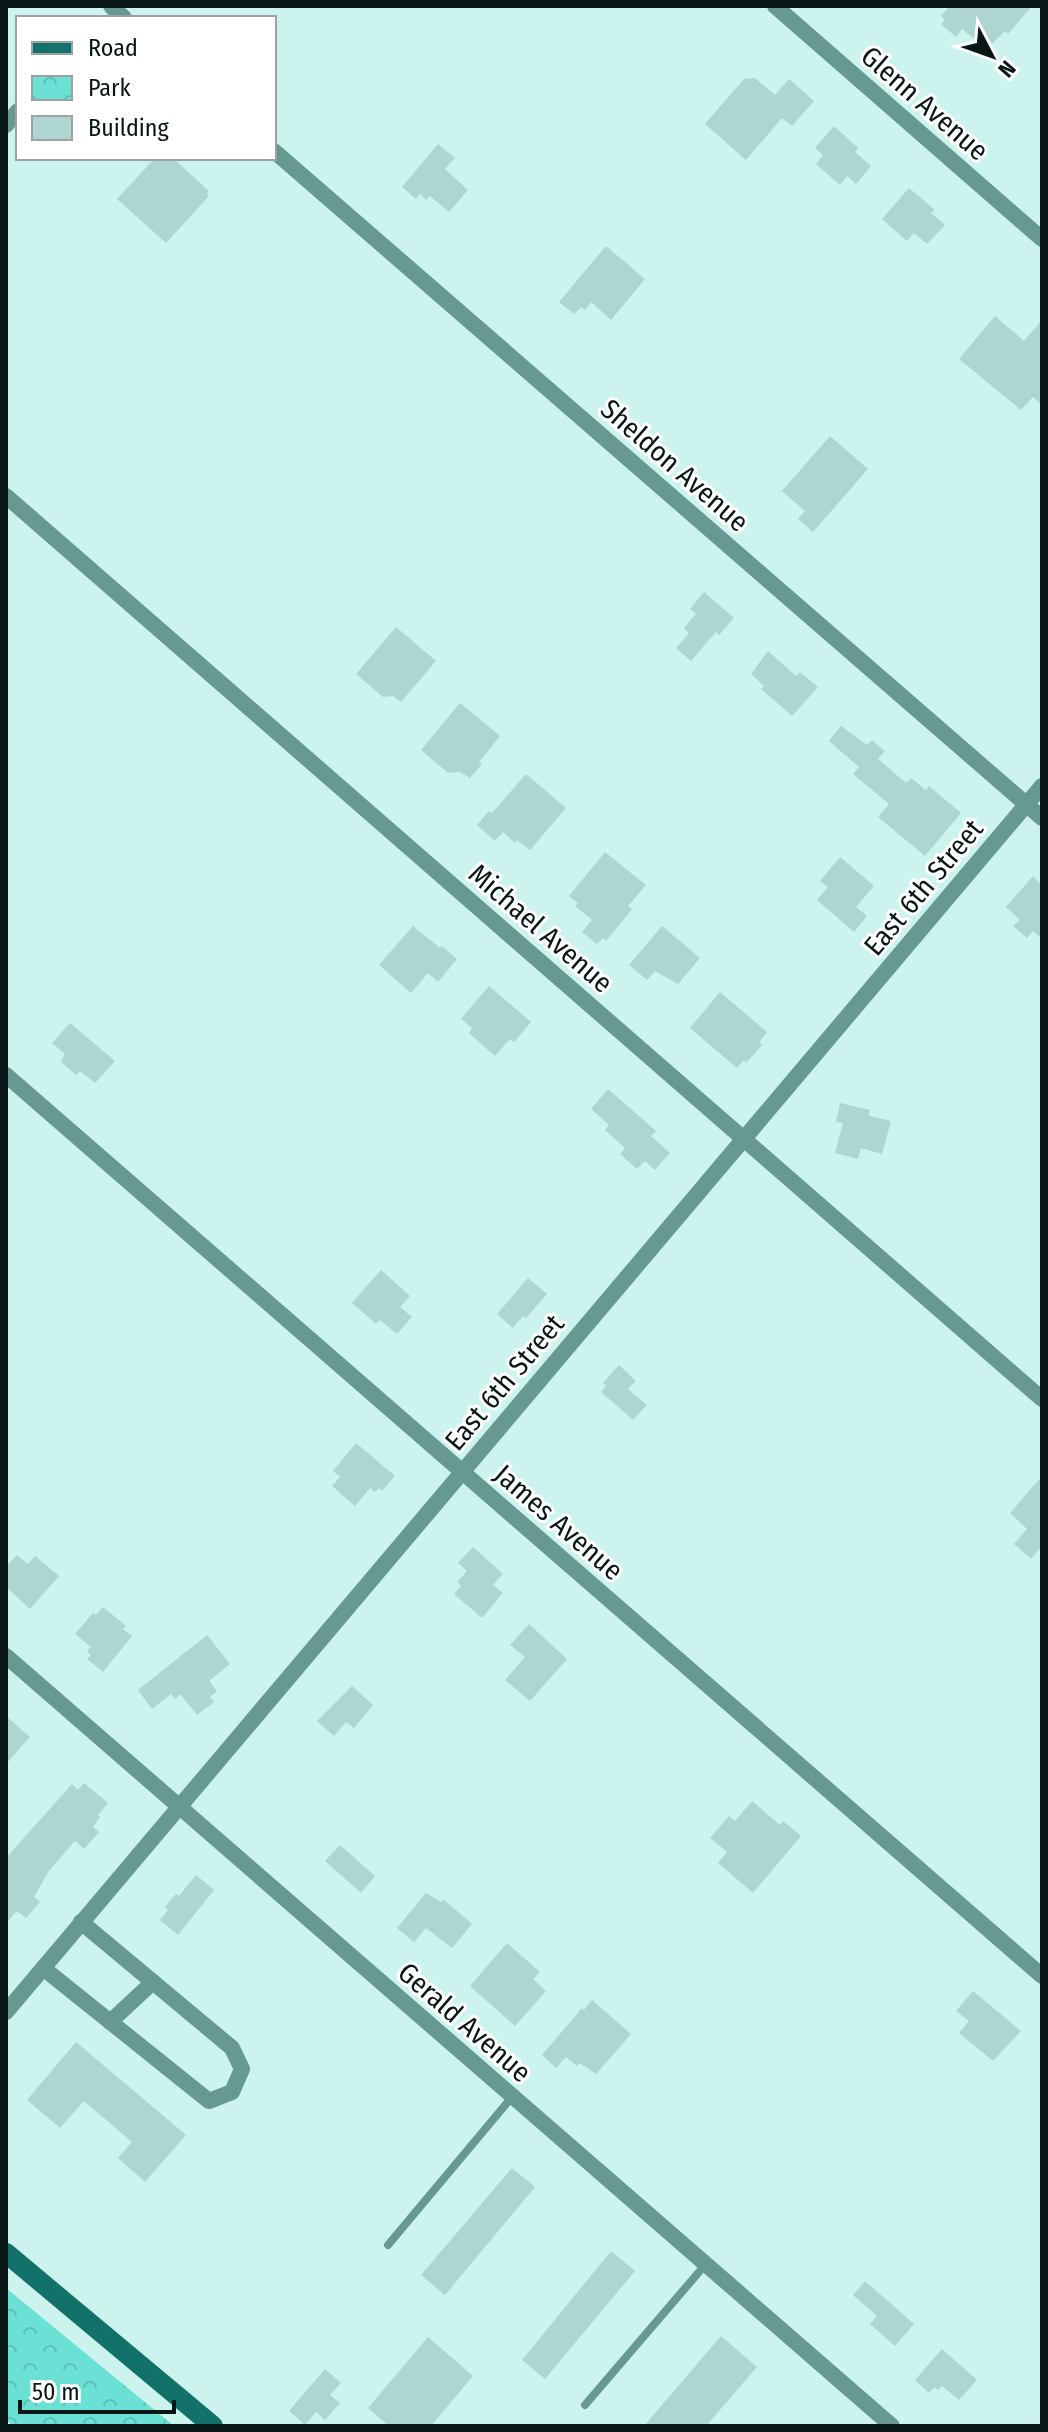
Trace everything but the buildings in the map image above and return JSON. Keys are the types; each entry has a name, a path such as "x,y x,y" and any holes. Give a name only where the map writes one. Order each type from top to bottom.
{"main road":[{"path":"6,2253 213,2426"}],"street":[{"name":"Glenn Avenue","path":"775,6 1042,239"},
{"name":"Sheldon Avenue","path":"276,153 1042,818"},
{"name":"Michael Avenue","path":"6,496 1042,1399"},
{"name":"East 6th Street","path":"6,2012 1042,786"},
{"name":"James Avenue","path":"6,1075 1042,1976"},
{"name":"Gerald Avenue","path":"6,1656 892,2426"},
{"path":"43,1968 209,2101 232,2092 242,2069 232,2048 81,1922"},
{"path":"110,2022 153,1982"}],"lane":[{"path":"388,2245 512,2097"},
{"path":"585,2405 706,2264"}],"green space":[{"path":"6,2288 174,2426 13,2426 6,2420"}]}
